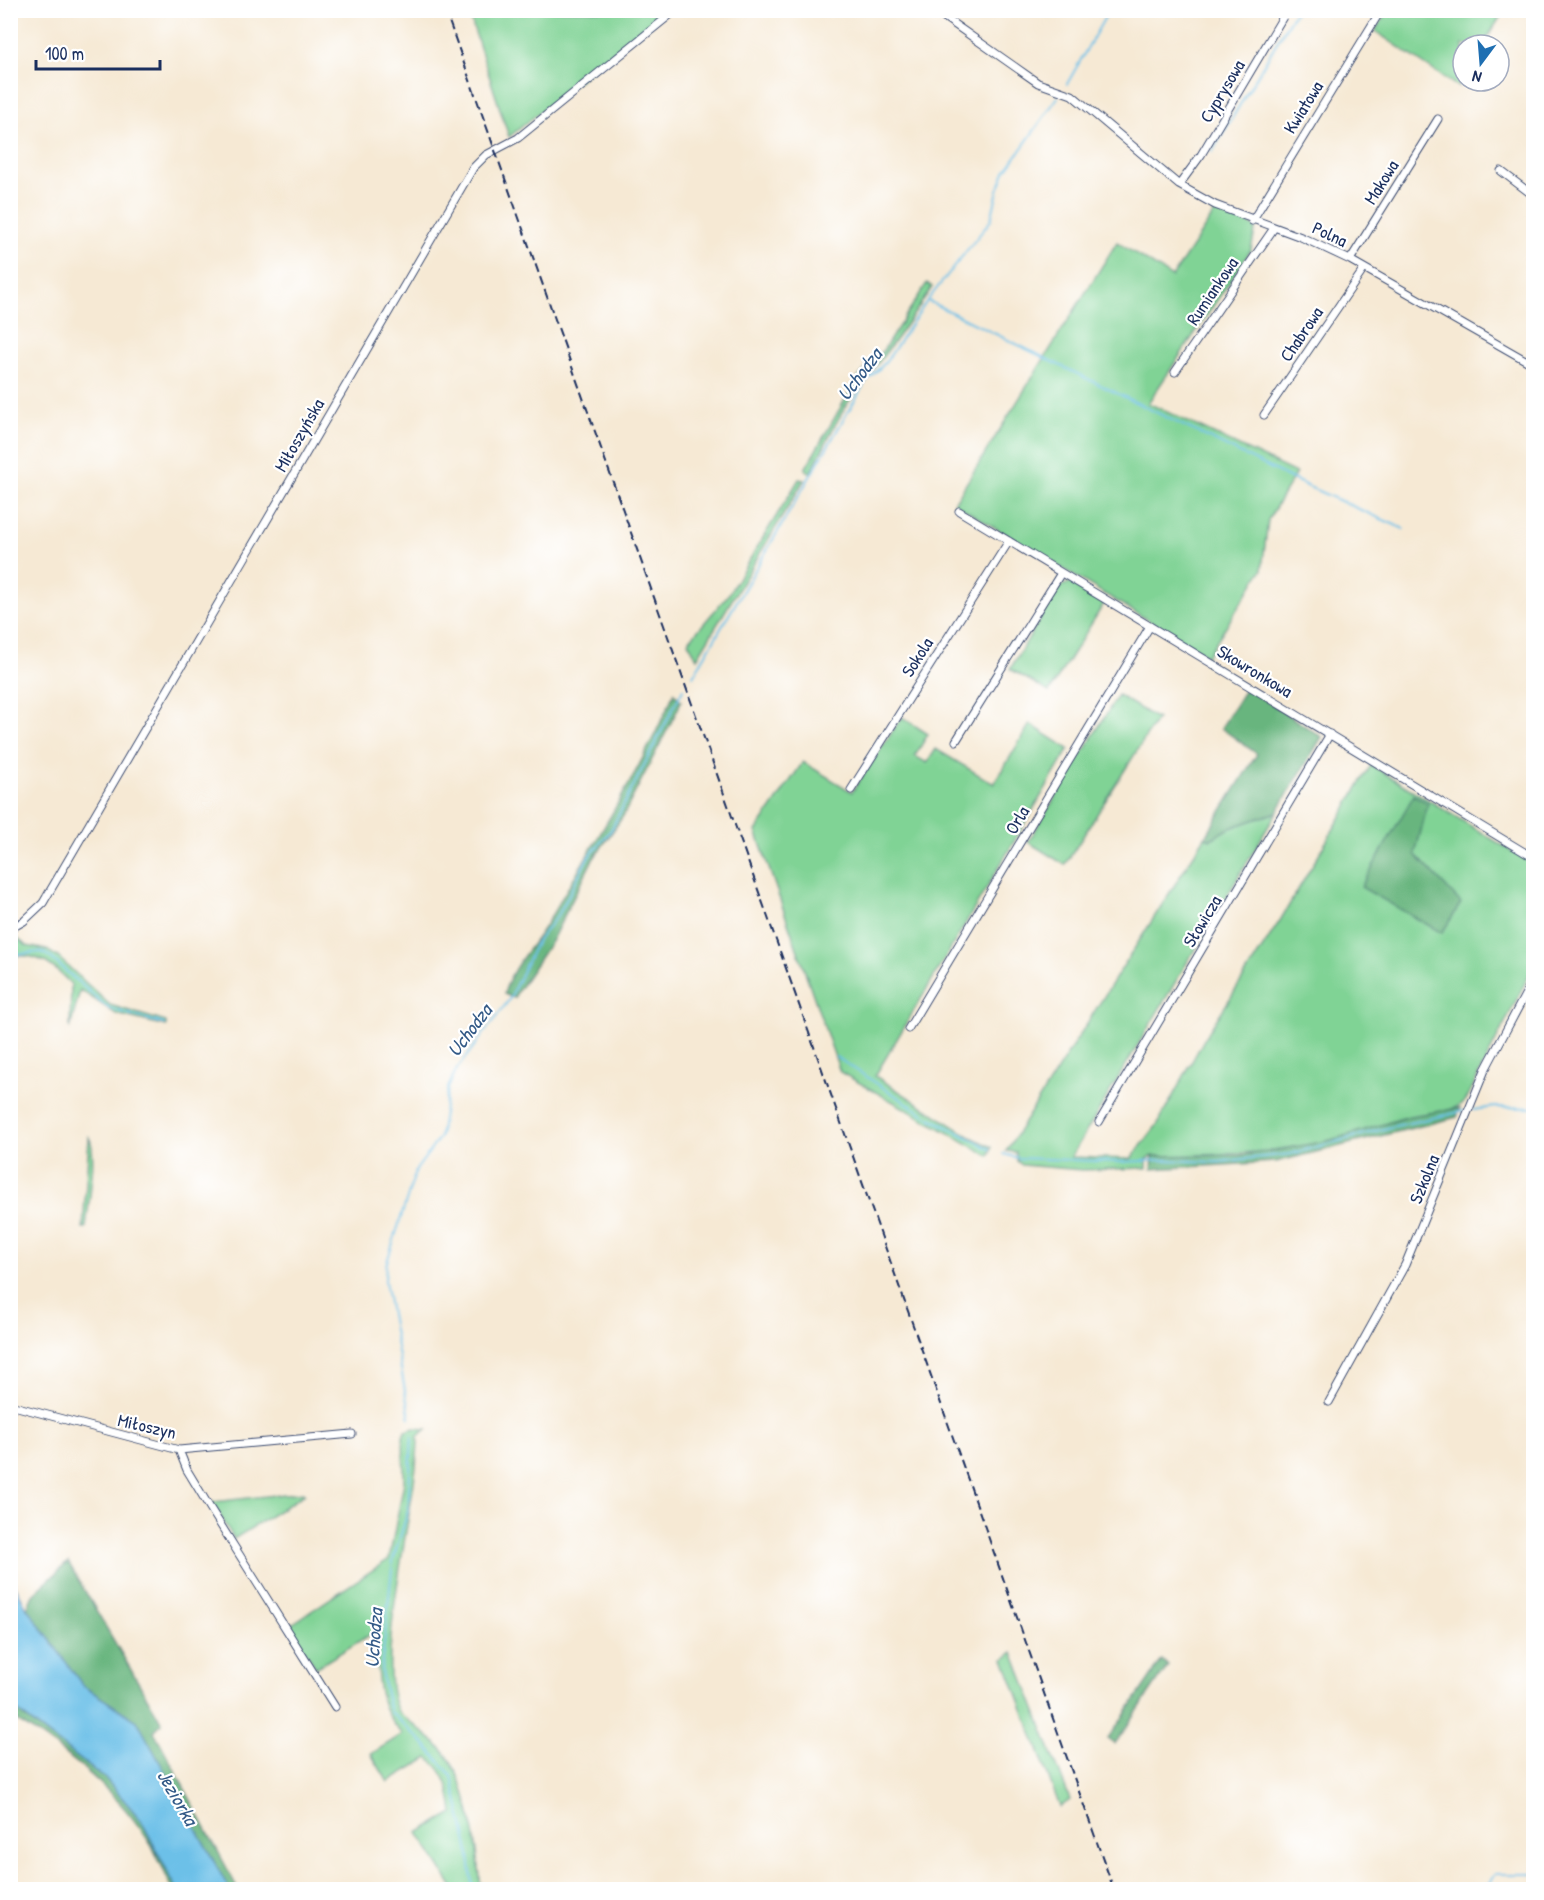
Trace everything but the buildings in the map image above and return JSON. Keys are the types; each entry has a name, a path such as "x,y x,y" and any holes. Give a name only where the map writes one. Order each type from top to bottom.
{"street":[{"name":"Miłoszyńska","path":"10,929 24,921 43,903 473,168 486,155 518,138 676,10"},
{"name":"Polna","path":"934,10 1038,83 1072,95 1114,133 1179,185 1215,206 1301,237 1350,260 1533,365"},
{"name":"Cyprysowa","path":"1179,185 1200,155 1287,10"},
{"name":"Kwiatowa","path":"1252,221 1381,10"},
{"name":"Makowa","path":"1350,260 1438,119"},
{"path":"1501,171 1533,196"},
{"name":"Rumiankowa","path":"1175,372 1274,228"},
{"name":"Chabrowa","path":"1264,415 1364,269"},
{"name":"Skowronkowa","path":"960,511 1533,858"},
{"name":"Sokola","path":"850,790 1009,541"},
{"path":"956,741 1061,573"},
{"name":"Orla","path":"908,1029 1150,626"},
{"name":"Słowicza","path":"1099,1122 1330,734"},
{"name":"Szkolna","path":"1329,1402 1405,1265 1485,1071 1533,978"},
{"name":"Miłoszyn","path":"10,1405 179,1450 351,1434"},
{"path":"179,1450 187,1470 334,1707"}],"green space":[{"path":"468,10 665,11 509,137"},
{"path":"1388,10 1504,10 1490,33 1451,33 1451,82 1375,31"},
{"path":"1217,209 1256,227 1251,250 1148,403 1296,473 1268,520 1262,570 1207,656 954,503 1117,242 1172,277"},
{"path":"927,283 932,287 898,337 846,405 810,473 805,469 857,379 884,349"},
{"path":"799,479 804,480 697,658 688,642 728,595"},
{"path":"1071,582 1105,602 1049,692 1010,669 1059,587"},
{"path":"1246,688 1322,737 1277,812 1230,828 1211,839 1205,837 1257,754 1221,728"},
{"path":"674,693 681,701 678,709 623,816 592,861 552,940 514,998 504,994 512,974 547,923 614,810 646,753"},
{"path":"1118,695 1157,719 1065,865 1028,842"},
{"path":"902,717 928,734 915,756 927,763 936,749 994,784 1030,724 1069,749 875,1076 969,1136 992,1147 989,1156 840,1072 756,831 803,762 852,792"},
{"path":"1371,765 1533,864 1533,967 1466,1100 1455,1108 1410,1116 1351,1135 1309,1145 1265,1151 1153,1156 1147,1159 1147,1168 1082,1170 1022,1165 1017,1161 1016,1152 1006,1151 1205,837 1211,839 1230,828 1277,812 1071,1157 1131,1159 1157,1125 1206,1036 1281,919"},
{"path":"1414,795 1428,803 1415,854 1461,903 1442,933 1361,887"},
{"path":"14,936 27,946 47,950 58,957 110,1005 166,1022 166,1026 116,1014 80,990 70,1029 71,984 58,971 44,962 29,956 11,956 11,937"},
{"path":"1460,1108 1457,1117 1276,1162 1152,1169 1153,1156 1241,1155 1279,1150 1331,1140 1411,1116"},
{"path":"89,1137 92,1145 93,1167 86,1228 83,1228"},
{"path":"414,1428 427,1429 418,1436 416,1464 398,1580 390,1658 392,1690 399,1713 439,1747 450,1760 457,1774 472,1823 481,1889 454,1889 418,1833 453,1813 449,1789 440,1770 428,1758 388,1782 371,1754 403,1734 386,1712 382,1699 377,1672 377,1630 316,1668 289,1626 389,1559 404,1482 403,1437 405,1431"},
{"path":"303,1492 305,1494 234,1539 212,1502"},
{"path":"68,1562 162,1723 154,1731 238,1889 229,1889 137,1721 83,1686 27,1608 33,1595"},
{"path":"1013,1652 1070,1800 1060,1807 1004,1659"},
{"path":"1162,1660 1168,1666 1115,1744 1108,1739"},
{"path":"10,1706 107,1780 141,1820 177,1889 173,1889 152,1846 120,1803 104,1786 68,1756 11,1717"}],"water":[{"name":"Jeziorka","path":"10,1575 27,1608 83,1686 137,1721 229,1889 177,1889 141,1820 107,1780 11,1706"}],"waterway":[{"name":"Uchodza","path":"1067,84 1109,10"},
{"path":"1212,152 1296,10"},
{"name":"Uchodza","path":"693,676 866,381 885,363 927,301 991,220 1005,172 1058,97"},
{"path":"928,301 1309,487 1404,529"},
{"name":"Uchodza","path":"410,1418 385,1281 386,1265 416,1170 440,1137 448,1088 457,1069 509,1000 536,943 560,912 587,859 611,830 683,689"},
{"path":"10,955 41,952 49,956 108,1008 164,1024"},
{"path":"836,1057 930,1118 990,1149"},
{"path":"1473,1110 1495,1107 1534,1108"},
{"path":"1003,1154 1019,1158 1121,1162 1164,1160 1218,1162 1290,1154 1395,1126 1464,1111"},
{"name":"Uchodza","path":"412,1436 408,1511 393,1560 381,1671 390,1712 422,1741 452,1776 468,1848 473,1890"},
{"path":"1484,1890 1495,1874 1534,1874"}],"railway":[{"path":"445,10 1114,1890"}]}
